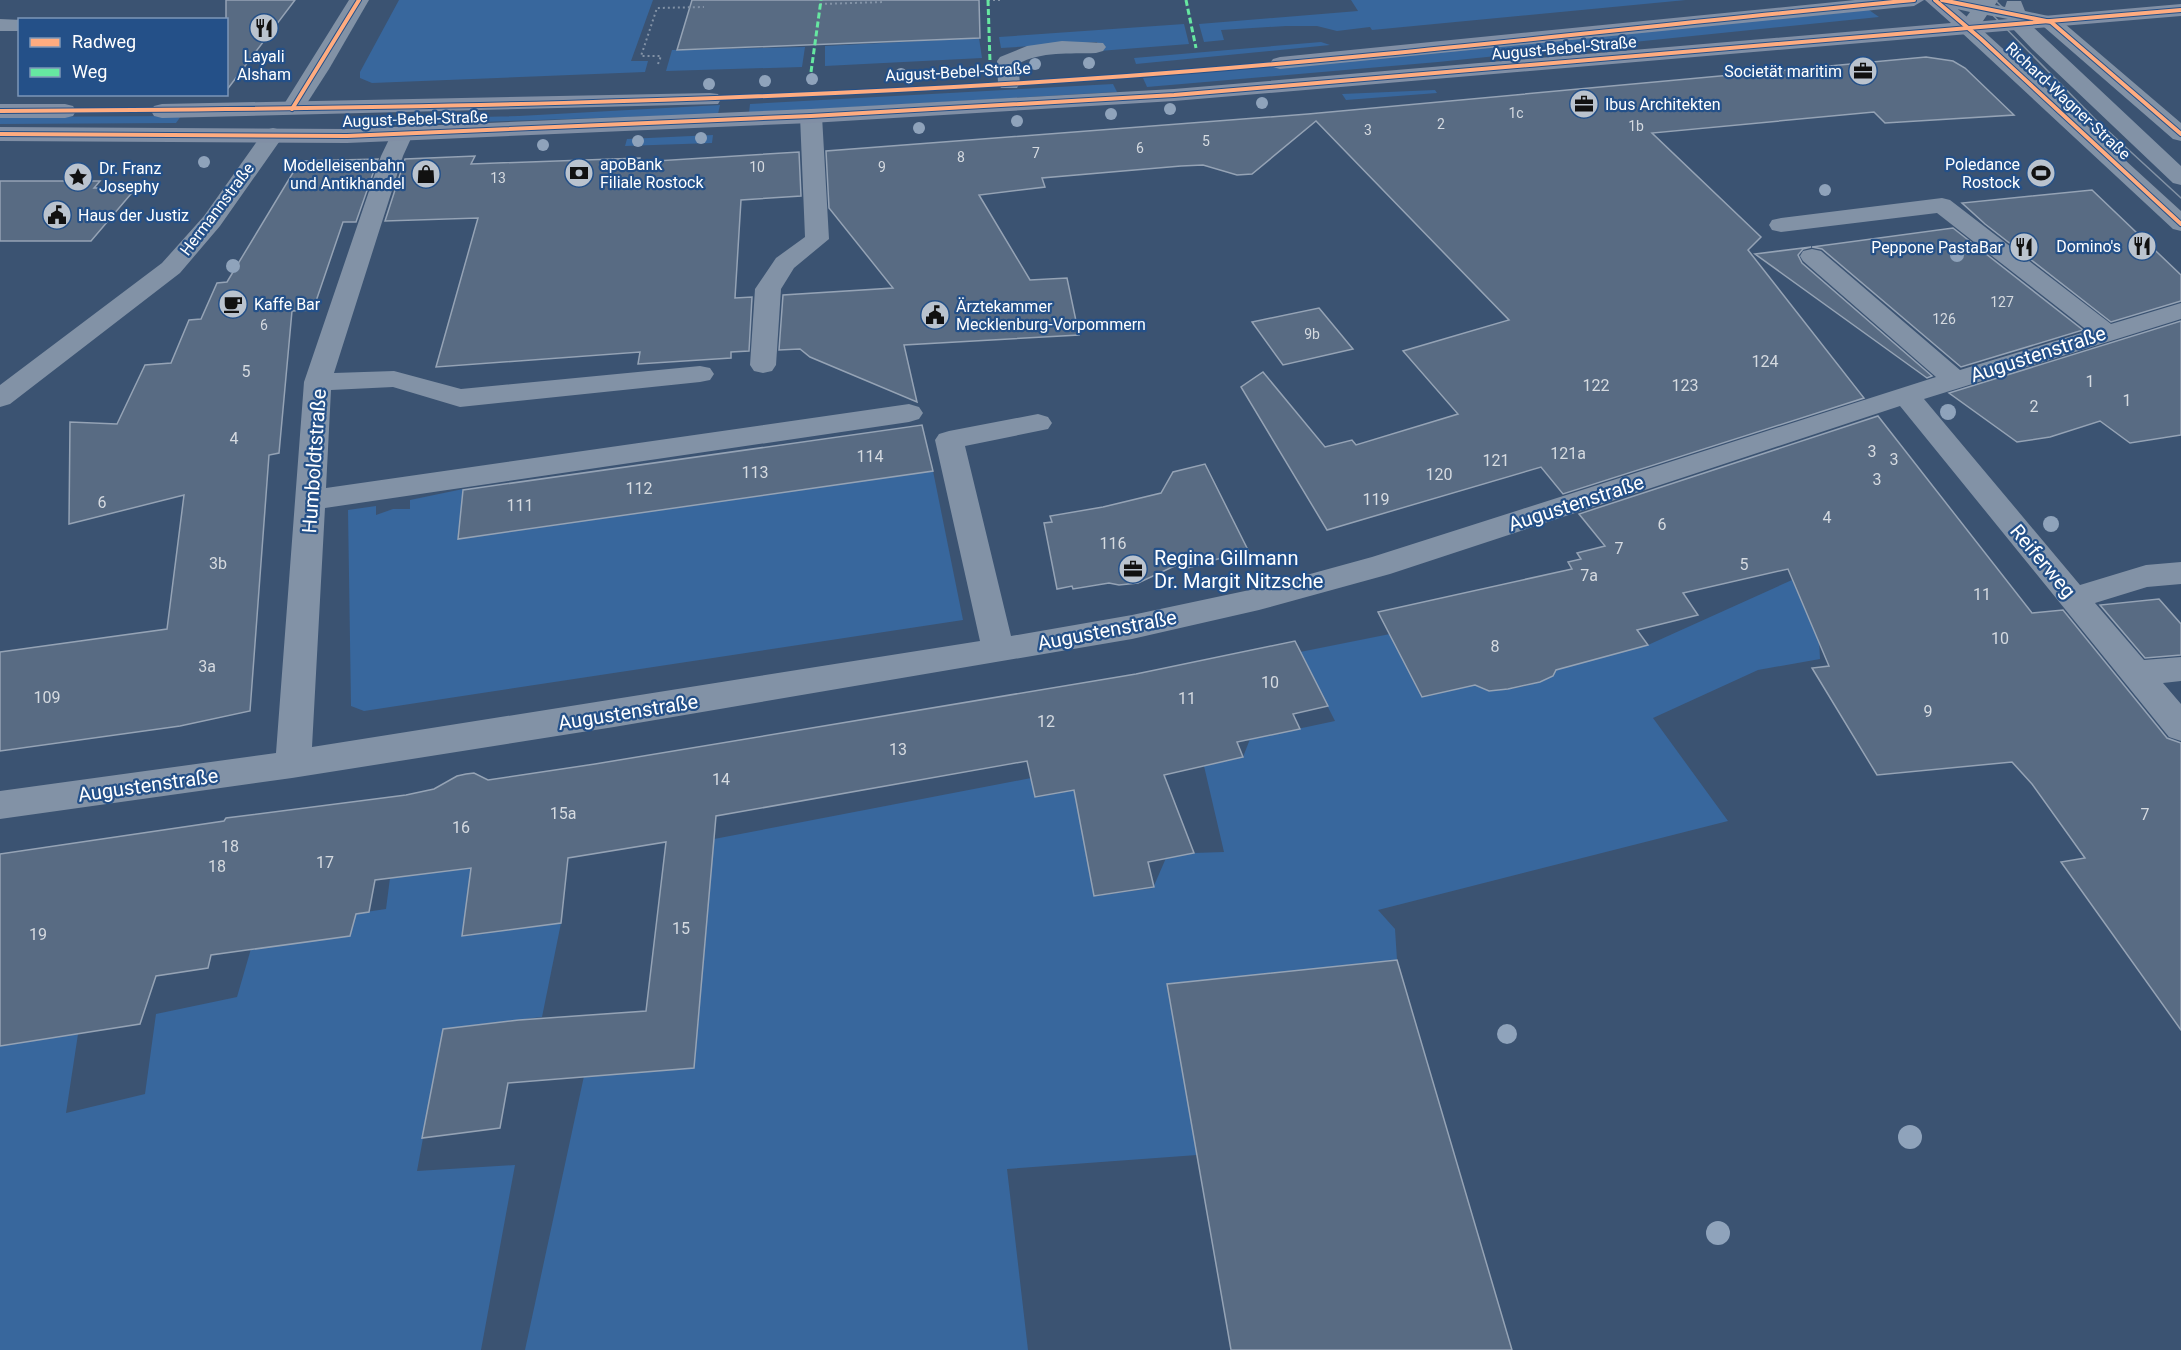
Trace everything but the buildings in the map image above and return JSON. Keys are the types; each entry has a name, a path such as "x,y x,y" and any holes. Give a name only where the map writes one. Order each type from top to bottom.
{"main road":[{"name":"August-Bebel-Straße","path":"0,111 292,109 737,98 1009,83 1285,63 1914,0"},
{"name":"Richard-Wagner-Straße","path":"1934,0 1968,28"},
{"path":"1907,33 1934,18 1934,0"},
{"name":"August-Bebel-Straße","path":"0,135 402,134 811,116 1174,95 1968,28 2017,13 2051,22 2181,10"},
{"name":"Hermannstraße","path":"273,135 292,109"}],"street":[{"name":"Hermannstraße","path":"292,109 320,69 359,0"},
{"path":"1942,0 1984,4 2017,13 2181,178"},
{"path":"1968,28 1984,4"},
{"path":"2051,22 2181,134"},
{"path":"0,25 18,25"},
{"name":"Richard-Wagner-Straße","path":"1968,28 2181,224"},
{"path":"1009,83 1007,61 1016,55 1040,50 1096,46"},
{"path":"763,365 768,289 785,263 817,239 811,116"},
{"name":"Humboldtstraße","path":"292,764 297,729 318,382 392,156 402,134"},
{"name":"Hermannstraße","path":"0,398 171,268 212,221 273,135"},
{"path":"1781,225 1942,205 2105,332"},
{"path":"1812,256 1956,380"},
{"name":"Augustenstraße","path":"0,806 292,764 1132,627 1292,590 1545,513 1905,395 2181,310"},
{"path":"318,382 394,379 460,398 700,374"},
{"name":"Reiferweg","path":"1905,395 2181,728"},
{"path":"310,500 909,413"},
{"path":"998,650 948,440 1038,423"},
{"path":"2074,598 2146,576 2181,573"},
{"path":"2136,674 2181,669"}],"path":[{"path":"988,0 1003,0"},
{"path":"820,4 885,2"},
{"path":"655,71 661,56 641,56 657,8 705,6"}],"shaded area":[{"path":"399,0 653,0 631,61 648,61 645,72 372,83 360,78 360,72"},
{"path":"1351,0 1686,0 1372,30 1370,27 1337,31 1317,26 1286,26 1221,30 1224,40 1204,42 1199,24 1358,11"},
{"path":"1869,10 1879,17 1438,62 1147,87 1143,78"},
{"path":"1184,24 1189,44 1099,51 1097,42 1001,48 999,37"},
{"path":"979,38 982,58 825,66 825,46"},
{"path":"1321,42 1330,45 1136,64 1134,58"},
{"path":"805,47 802,67 666,71 672,50"},
{"path":"1113,84 1117,92 749,113 750,104"},
{"path":"1435,90 1437,93 1346,100 1342,94"},
{"path":"720,105 718,114 361,126 363,120 519,116"},
{"path":"181,116 176,123 0,124 0,117"},
{"path":"713,135 712,143 625,146 627,139"},
{"path":"933,471 963,620 364,711 351,706 348,510 376,506 376,515 393,509 410,509 410,500 463,489 458,539"},
{"path":"1792,580 1819,641 1820,659 1758,670 1653,718 1728,821 1378,910 1395,929 1397,960 1167,984 1197,1155 1007,1169 1028,1350 525,1350 584,1076 694,1067 714,839 1031,778 1035,797 1116,783 1095,896 1153,888 1166,858 1194,853 1224,852 1204,766 1243,757 1250,739 1335,721 1300,652 1390,634 1475,685 1494,689 1514,688 1553,676 1558,666 1648,645"},
{"path":"472,868 561,923 542,1017 443,1029 417,1171 515,1165 481,1350 0,1350 0,1046 78,1034 66,1113 145,1094 156,1014 237,997 257,928 386,909 390,878"}],"tram line":[{"path":"1978,0 2095,119 2181,198"},
{"path":"1995,0 2019,24"}],"marked path":[{"path":"811,72 821,0"},
{"path":"988,0 990,62"},
{"path":"1186,0 1196,48"}],"cycle path":[{"path":"292,109 319,69 359,0"},
{"path":"0,111 423,107 705,99 986,85 1226,68 1914,0"},
{"path":"1935,0 1981,39 2181,224"},
{"path":"1942,0 2051,22 2181,134"},
{"path":"0,134 347,136 811,116 1174,95 2181,10"}],"place":[{"name":"Layali Alsham","path":"264,28"},
{"name":"Societät maritim","path":"1863,71"},
{"name":"Ibus Architekten","path":"1584,104"},
{"name":"apoBank Filiale Rostock","path":"579,173"},
{"name":"Poledance Rostock","path":"2041,173"},
{"name":"Modelleisenbahn und Antikhandel","path":"426,174"},
{"name":"Dr. Franz Josephy","path":"78,177"},
{"name":"Haus der Justiz","path":"57,215"},
{"name":"Domino's","path":"2142,246"},
{"name":"Peppone PastaBar","path":"2024,247"},
{"name":"Kaffe Bar","path":"233,304"},
{"name":"Ärztekammer Mecklenburg-Vorpommern","path":"935,315"},
{"name":"Regina Gillmann Dr. Margit Nitzsche","path":"1133,569"}]}
